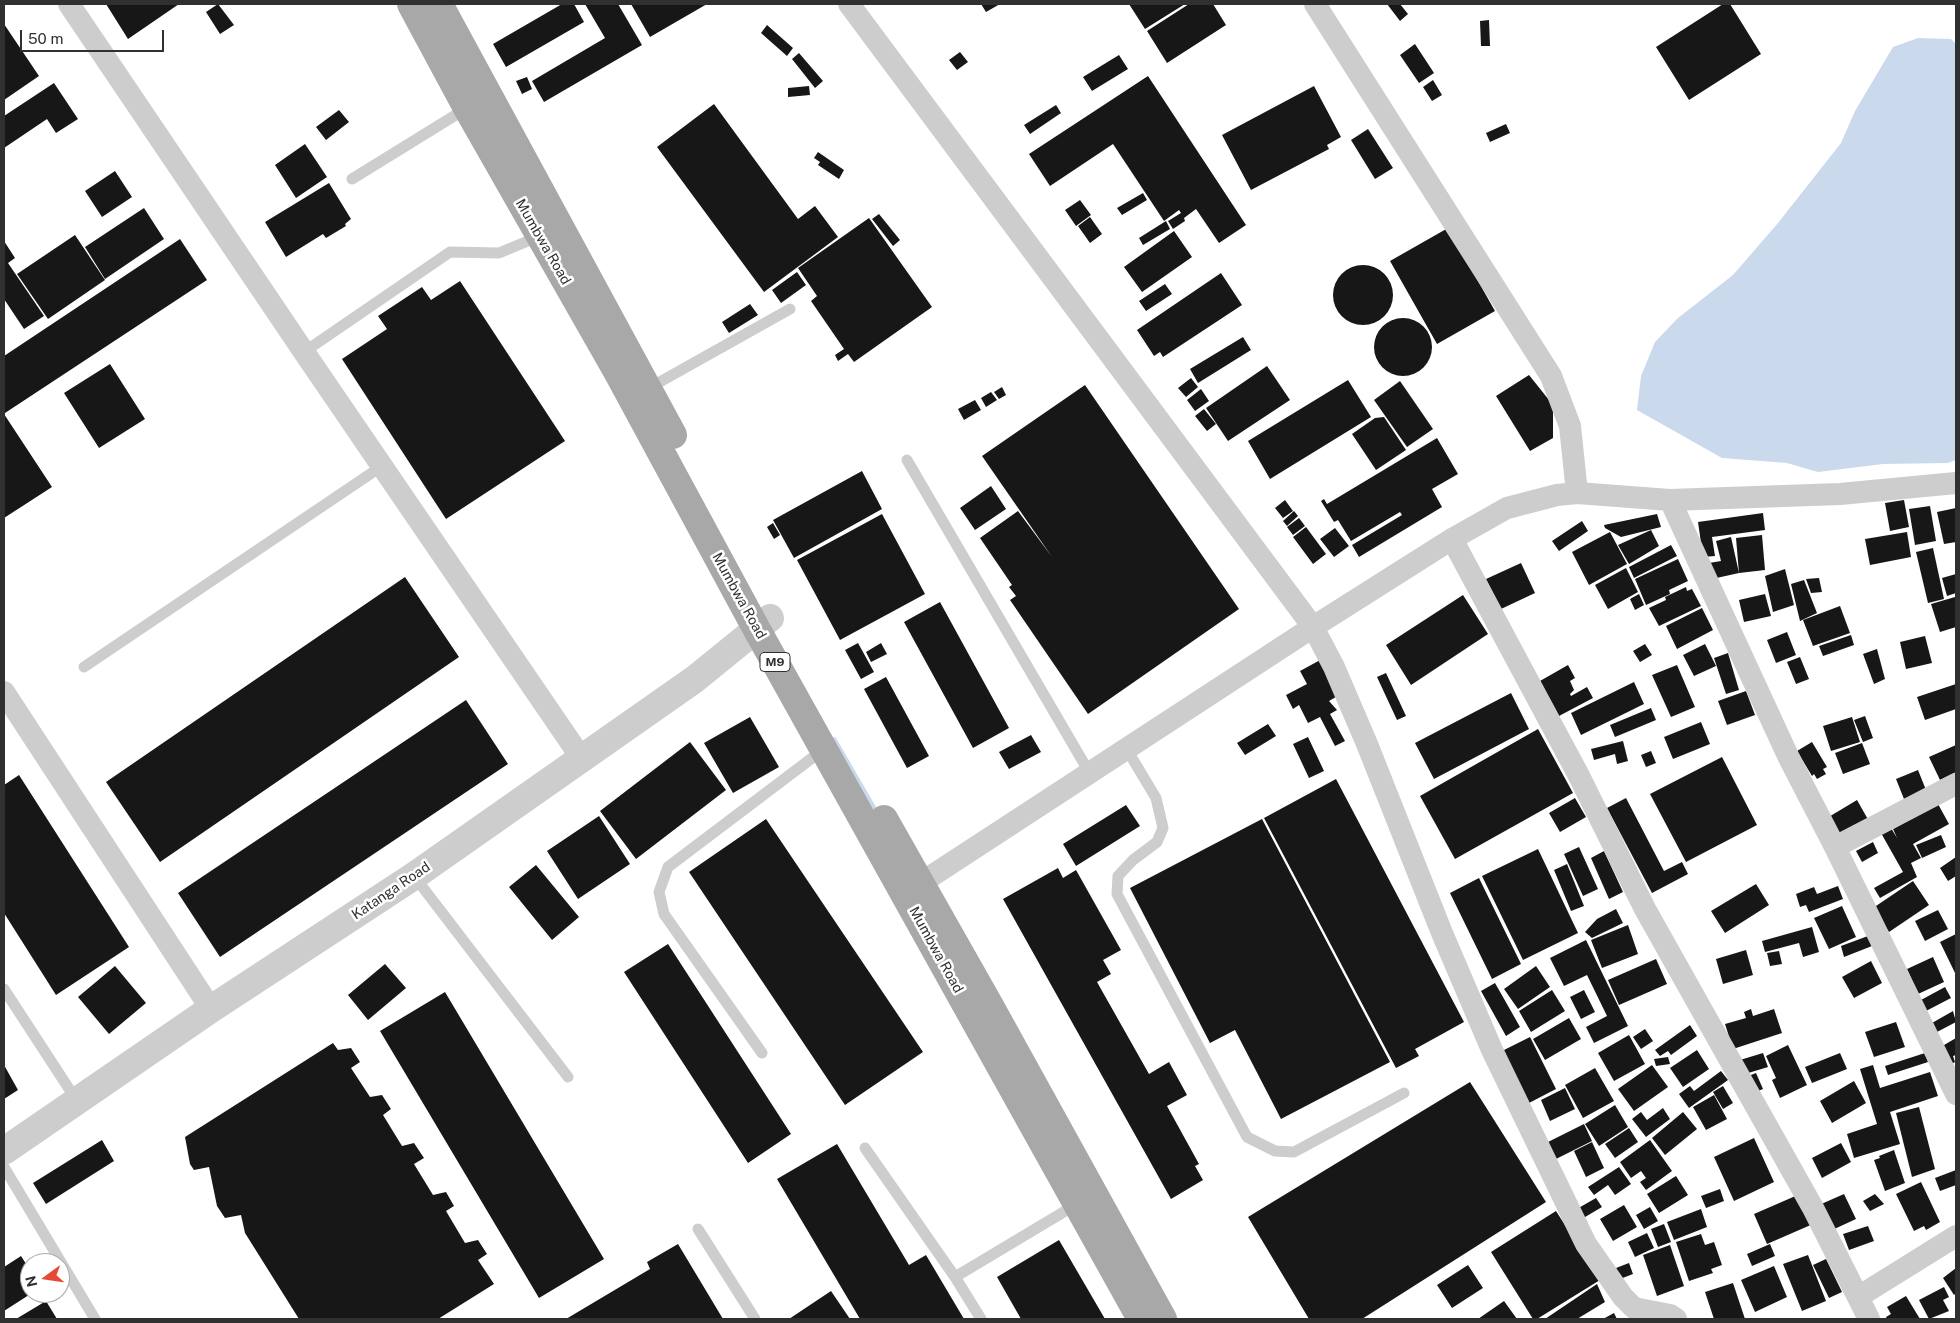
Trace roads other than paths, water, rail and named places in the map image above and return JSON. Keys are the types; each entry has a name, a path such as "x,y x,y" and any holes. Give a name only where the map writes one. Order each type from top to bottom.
{"main road":[{"name":"Mumbwa Road","path":"411,4 467,108 763,623 912,888 1163,1319"},
{"name":"Mumbwa Road","path":"439,4 649,388 824,749 912,888 1077,1204 1141,1319"}],"street":[{"path":"69,4 582,759"},
{"path":"849,4 1312,627 1334,667 1367,744 1442,933 1492,1050 1586,1244 1623,1297 1634,1308 1670,1315 1676,1319"},
{"path":"1315,4 1551,376 1570,426 1577,493"},
{"path":"912,888 1312,627 1452,539 1507,508 1557,494 1577,493 1670,500 1840,494 1956,483"},
{"path":"1670,500 1788,756 1835,847 1956,1094"},
{"path":"1452,539 1578,774 1645,909 1813,1208 1869,1319"},
{"name":"Katanga Road","path":"4,1151 211,1009 414,876 695,679 763,623"},
{"path":"4,692 211,1009"},
{"path":"1835,847 1956,784"},
{"path":"1858,1297 1956,1236"}],"lane":[{"path":"352,179 467,108"},
{"path":"304,352 450,252 499,253 540,236"},
{"path":"649,388 790,309"},
{"path":"907,460 1089,772"},
{"path":"84,667 382,466"},
{"path":"1126,748 1156,798 1163,828 1158,842 1133,860 1118,876 1117,894 1247,1137 1275,1151 1294,1152 1404,1093"},
{"path":"762,1053 664,914 659,892 668,866 824,749"},
{"path":"414,876 568,1077"},
{"path":"4,989 78,1102"},
{"path":"865,1148 981,1319"},
{"path":"4,1167 95,1319"},
{"path":"954,1277 1077,1204"},
{"path":"698,1229 755,1319"}],"water":[{"path":"1918,38 1951,39 1956,44 1956,460 1948,463 1883,464 1818,472 1787,463 1722,458 1637,410 1641,376 1655,342 1678,318 1733,275 1778,223 1841,143 1855,111 1893,47"}],"waterway":[{"path":"834,740 878,816"}]}
